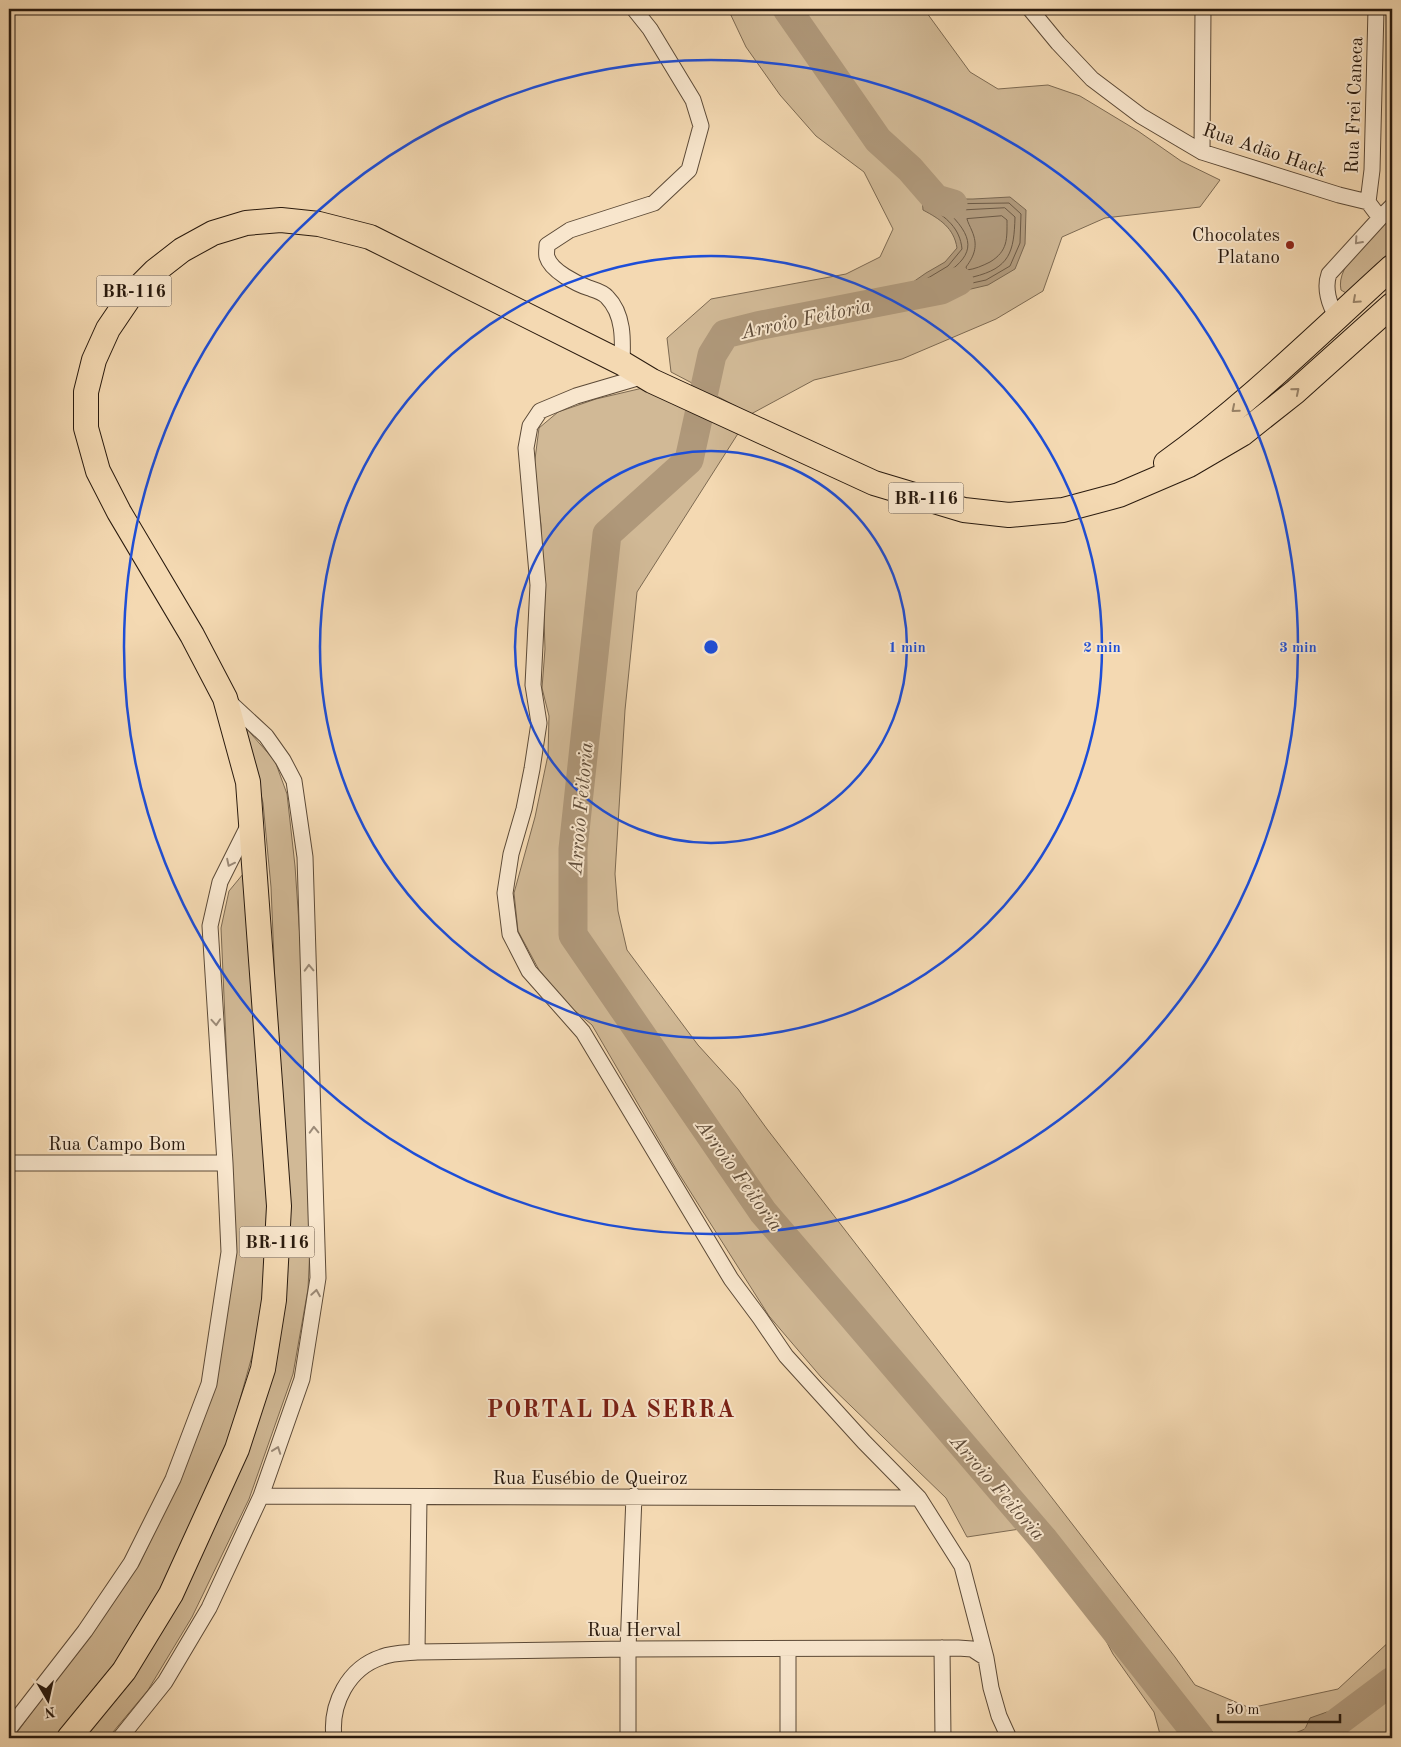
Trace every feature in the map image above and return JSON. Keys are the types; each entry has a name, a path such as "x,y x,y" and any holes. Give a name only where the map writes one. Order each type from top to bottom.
{"main road":[{"name":"BR-116","path":"68,1738 124,1670 171,1594 237,1449 263,1369 274,1300 279,1206 248,782 225,698 192,635 98,471 86,428 86,392 94,360 108,329 130,295 155,271 182,250 213,234 246,223 281,220 319,224 370,237 622,363 648,379 874,483 964,510 1009,515 1064,510 1119,495 1189,466 1242,434 1295,392 1392,305"},
{"name":"BR-116","path":"1119,495 1198,440 1270,380 1392,267"}],"street":[{"path":"622,363 623,335 618,312 606,296 577,284 558,272 547,257 547,245 570,230 654,202 689,170 701,126 694,100 650,29 634,9"},
{"name":"Rua Adão Hack","path":"1030,9 1058,43 1092,79 1141,116 1202,152 1339,195 1368,202"},
{"path":"1202,152 1203,9"},
{"name":"Rua Frei Caneca","path":"1368,202 1372,170 1376,9"},
{"path":"1368,202 1380,218"},
{"path":"1336,317 1327,291 1329,274 1392,206"},
{"path":"648,379 576,396 540,411 530,426 526,448 538,585 533,685 539,723 531,777 511,854 505,893 510,934 529,972 583,1032 731,1279 786,1356 864,1442 919,1498 962,1566 986,1658 990,1688 999,1716 1009,1738"},
{"path":"120,1738 165,1682 209,1608 261,1496 302,1379 318,1278 306,857 294,781 283,760 266,736 225,698"},
{"path":"9,1729 85,1631 131,1563 173,1479 209,1384 229,1252 210,926 220,882 251,819"},
{"name":"Rua Campo Bom","path":"9,1163 225,1163"},
{"name":"Rua Eusébio de Queiroz","path":"261,1496 919,1498"},
{"path":"628,1738 628,1649 634,1496"},
{"path":"416,1652 419,1497"},
{"path":"942,1648 944,1738"},
{"name":"Rua Herval","path":"334,1738 335,1710 348,1682 359,1671 382,1656 416,1652 942,1648 972,1649 986,1658"},
{"path":"788,1649 788,1738"}],"shaded area":[{"path":"728,9 924,9 970,72 998,89 1048,85 1080,96 1138,131 1181,161 1220,180 1200,207 1105,218 1062,237 1043,291 996,319 902,359 814,380 751,414 671,372 667,338 711,299 846,274 880,257 893,229 864,172 816,136 780,95 746,47"},
{"path":"1392,215 1392,250 1346,293 1341,290 1344,270 1350,260"},
{"path":"647,387 739,432 637,592 625,710 615,874 618,911 627,950 698,1045 738,1089 1195,1685 1250,1708 1338,1689 1392,1639 1392,1738 1161,1738 1154,1712 1113,1654 1088,1607 1037,1541 1020,1529 967,1537 946,1498 821,1377 769,1316 676,1169 592,1025 569,1006 539,970 518,931 514,893 535,817 548,755 549,716 542,688 545,649 541,525 534,467 539,428 558,412 596,399"},
{"path":"245,727 275,761 287,794 295,866 301,953 311,1227 308,1289 293,1374 249,1499 192,1617 148,1690 108,1738 79,1738 130,1676 269,1371 278,1056 271,887 263,803"},
{"path":"248,868 272,1209 259,1331 225,1453 155,1603 105,1677 58,1738 13,1738 139,1565 180,1479 235,1246 221,928 229,891"}],"water":[{"path":"921,183 936,199 1010,197 1026,210 1025,244 1015,269 988,285 954,293 929,292 912,295 903,289 945,262 957,248 953,235 945,225 923,210"},
{"path":"1327,1712 1335,1714 1335,1738 1283,1738 1305,1729 1310,1718"},
{"path":"1183,1716 1203,1722 1217,1738 1184,1738 1182,1732"}],"waterway":[{"name":"Arroio Feitoria","path":"787,9 878,140 910,169 936,199 953,204"},
{"name":"Arroio Feitoria","path":"959,281 941,290 725,334 712,355 689,460 607,534 573,849 573,935 763,1212 1044,1540 1200,1738"},
{"name":"Arroio Feitoria","path":"1316,1738 1392,1681"}],"place":[{"name":"Chocolates Platano","path":"1290,245"}],"district":[{"name":"PORTAL DA SERRA","path":"611,1409"}]}
